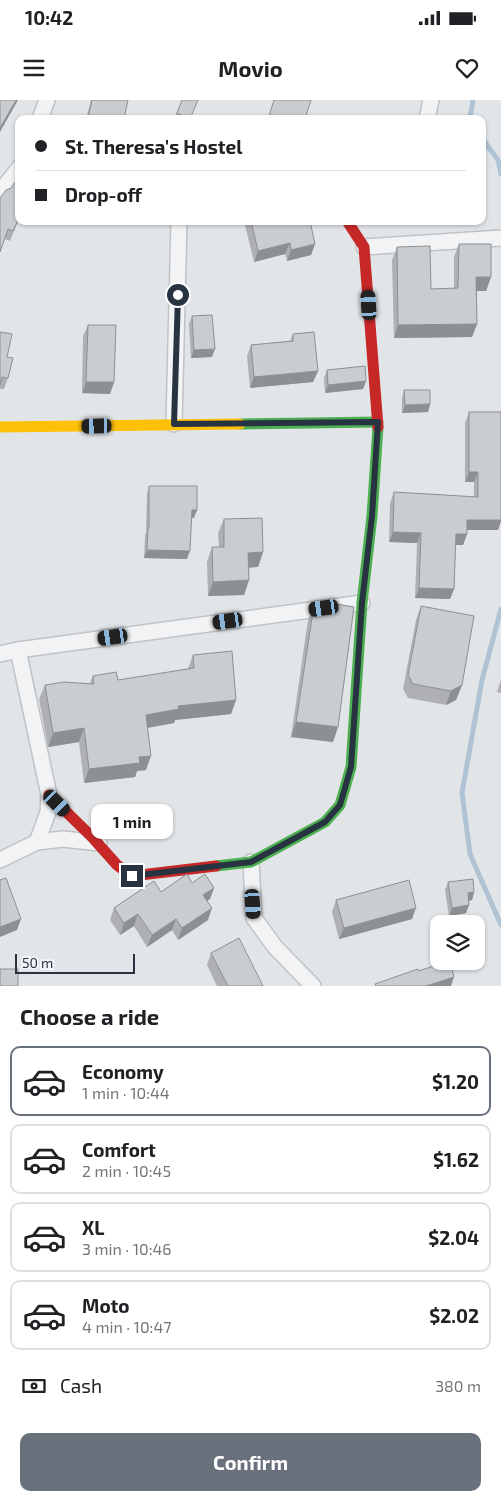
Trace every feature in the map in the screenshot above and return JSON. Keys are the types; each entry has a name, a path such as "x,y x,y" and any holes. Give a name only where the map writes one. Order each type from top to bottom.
{"street":[{"path":"41,115 47,100"},
{"path":"428,115 432,100"},
{"path":"0,192 15,173"},
{"path":"174,424 179,225"},
{"path":"49,795 99,843 120,869 132,876 251,862 325,822 340,805 351,767 362,603 372,516 378,422 364,247 352,225"},
{"path":"364,247 500,238"},
{"path":"0,427 378,422"},
{"path":"0,654 362,603"},
{"path":"18,650 49,795 48,812 37,842"},
{"path":"0,860 37,842 63,839 99,843"},
{"path":"251,862 254,918 275,947 313,986"}],"building":[{"path":"0,100 16,100 0,128"},
{"path":"92,100 128,100 125,115 89,115"},
{"path":"182,100 198,100 192,115 177,113"},
{"path":"274,100 311,100 306,115 269,115"},
{"path":"15,182 16,225 13,231 8,229 0,252 0,198 6,190 11,188"},
{"path":"252,225 311,225 315,244 291,250 290,243 258,251"},
{"path":"459,244 491,244 491,277 476,277 477,324 398,325 397,247 430,246 431,289 458,288"},
{"path":"212,315 215,349 194,350 192,316"},
{"path":"88,325 116,325 114,382 86,382"},
{"path":"0,332 12,334 7,357 13,358 8,378 2,377 0,385"},
{"path":"314,332 318,371 254,377 251,345 293,341 293,334"},
{"path":"365,366 366,381 328,385 327,370"},
{"path":"404,390 430,390 430,404 405,405"},
{"path":"469,412 501,412 501,520 467,520 467,534 456,534 454,589 419,588 421,533 393,532 394,492 478,497 478,472 469,472"},
{"path":"149,486 197,486 197,510 192,510 190,551 147,550"},
{"path":"262,518 263,552 248,553 249,580 213,582 212,547 224,547 224,519"},
{"path":"330,603 354,607 338,727 296,722 314,605"},
{"path":"421,606 474,616 462,685 451,691 413,684 408,675"},
{"path":"232,651 236,700 178,706 179,709 146,715 151,756 139,757 140,763 89,769 84,728 53,733 45,685 64,682 94,684 93,676 116,672 118,680 194,668 193,655"},
{"path":"187,874 192,883 205,874 214,888 203,895 212,908 182,928 176,919 152,935 138,914 124,923 114,908 154,881 161,892"},
{"path":"6,878 21,919 0,927 0,880"},
{"path":"473,879 474,892 468,893 469,905 452,908 448,882"},
{"path":"409,880 416,908 344,928 336,900"},
{"path":"239,938 263,986 228,986 211,953"},
{"path":"430,967 430,970 452,970 454,977 426,986 376,986 375,984 418,969 418,971"},
{"path":"0,969 18,969 18,986 0,986"}],"waterway":[{"path":"471,115 473,100"},
{"path":"486,144 498,160 501,174"},
{"path":"501,609 482,680 462,793 470,854 501,925"}],"traffic: fast":[{"path":"240,424 378,422"},
{"path":"216,866 251,862 325,822 340,805 351,767 362,603 372,516 378,427"}],"traffic: slow":[{"path":"0,427 240,424"}],"traffic: jam":[{"path":"350,225 364,247 378,427"},
{"path":"49,795 92,837 117,865 132,876 216,866"}],"route":[{"path":"132,876 251,862 325,822 340,805 351,767 362,603 372,516 378,422 174,424 178,295"}]}
